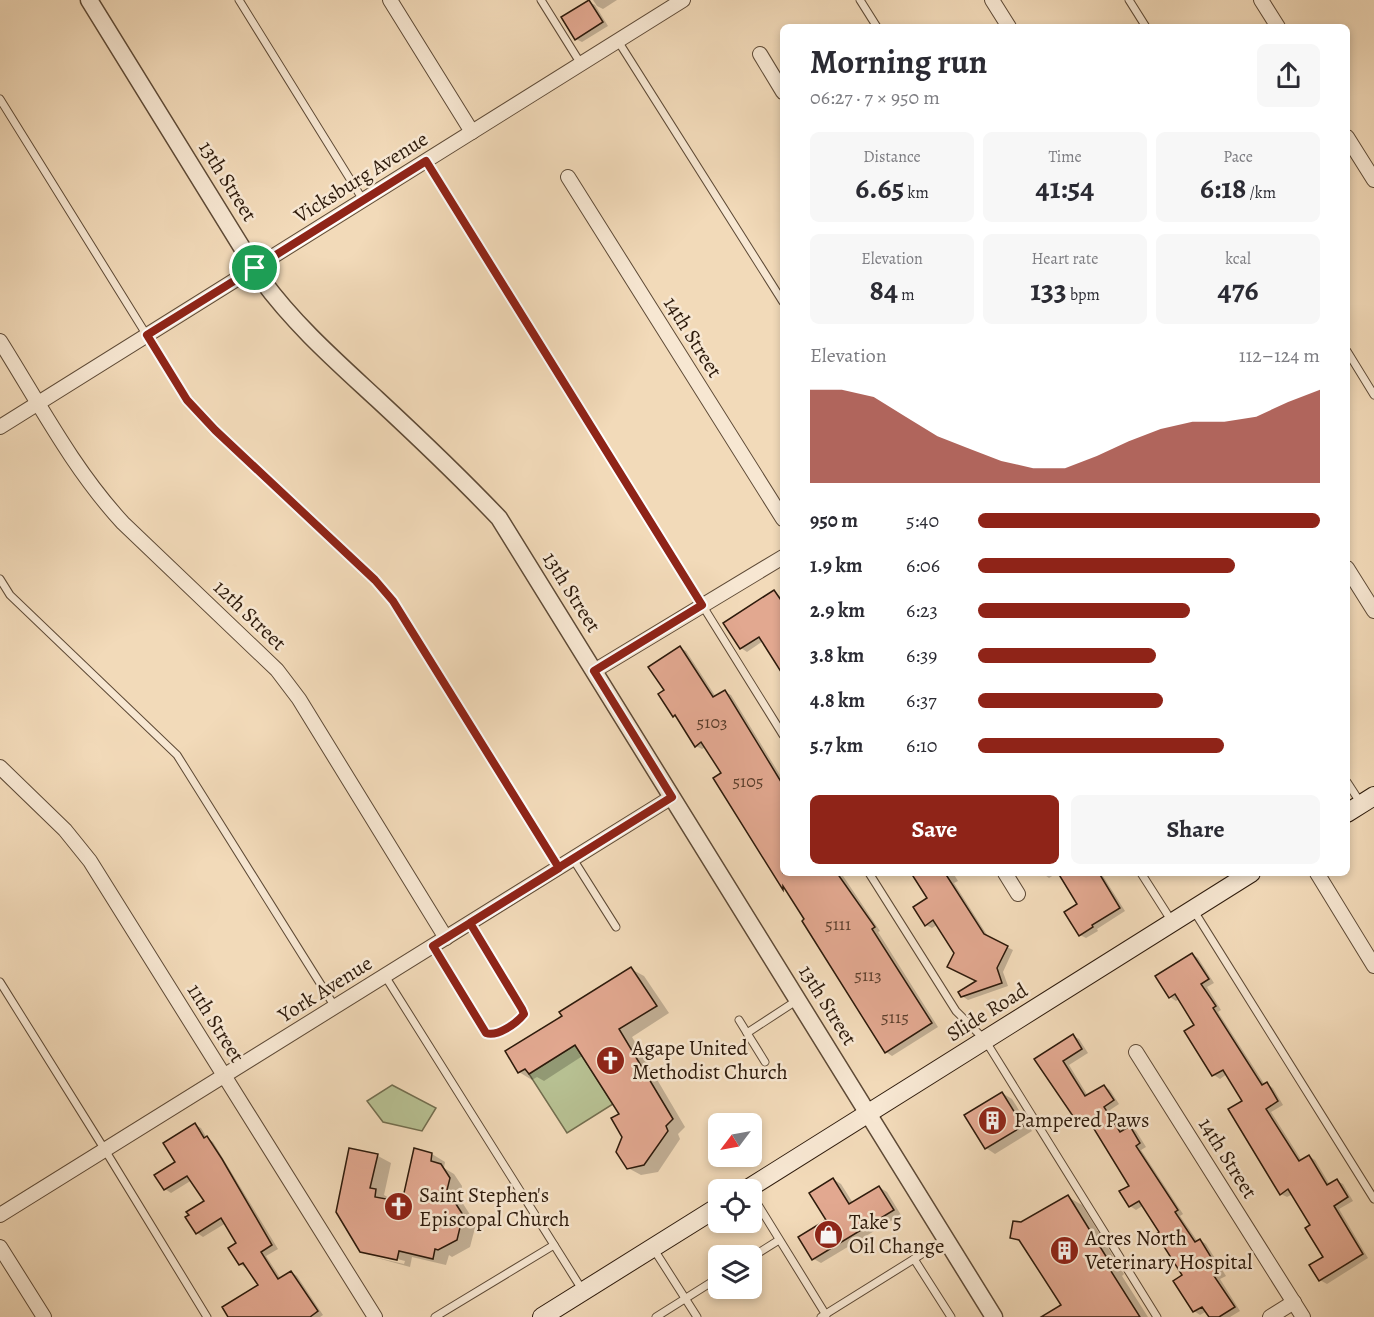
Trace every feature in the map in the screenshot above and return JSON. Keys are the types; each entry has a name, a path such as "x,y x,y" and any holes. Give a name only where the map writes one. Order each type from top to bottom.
{"main road":[{"name":"Slide Road","path":"762,1182 869,1112 1246,876"},
{"path":"542,1317 708,1213"}],"street":[{"name":"13th Street","path":"89,0 280,305 310,338 457,473 499,518 994,1317"},
{"path":"390,0 472,132"},
{"name":"Vicksburg Avenue","path":"0,427 683,0"},
{"path":"992,0 1007,24"},
{"path":"1261,0 1276,24"},
{"path":"760,54 780,87"},
{"path":"1350,142 1374,180"},
{"name":"14th Street","path":"568,177 780,514"},
{"name":"12th Street","path":"0,341 79,468 101,499 123,523 245,638 282,677 299,699 446,938"},
{"path":"594,671 780,559"},
{"path":"1350,573 1374,611"},
{"name":"11th Street","path":"0,767 65,830 90,861 375,1317"},
{"name":"York Avenue","path":"0,1215 672,797"},
{"path":"1007,876 1018,894"},
{"path":"1319,876 1374,966"},
{"name":"14th Street","path":"1136,1052 1304,1317"},
{"path":"0,1247 44,1317"},
{"path":"1270,1317 1294,1302"}],"lane":[{"path":"239,0 363,200"},
{"path":"541,0 581,64"},
{"path":"860,0 874,24"},
{"path":"1129,0 1144,24"},
{"path":"618,41 780,297"},
{"path":"0,99 187,400 375,580 393,601 559,868"},
{"path":"426,161 780,730"},
{"path":"1350,356 1374,395"},
{"path":"0,579 10,595 177,755 335,1007"},
{"path":"1350,787 1361,805"},
{"path":"573,859 616,927"},
{"path":"871,876 956,1011 985,1040 1157,1317"},
{"path":"1143,876 1172,923"},
{"path":"1193,909 1374,1199"},
{"path":"433,946 486,1033 496,1034 524,1014 470,923"},
{"path":"385,976 583,1291"},
{"path":"0,982 207,1317"},
{"path":"747,1033 799,1000"},
{"path":"739,1020 765,1062"},
{"path":"762,1213 824,1316 945,1239"},
{"path":"762,1251 779,1240"},
{"path":"435,1317 554,1245"},
{"path":"653,1247 697,1317"},
{"path":"914,1259 951,1317"},
{"path":"656,1317 708,1284"}],"green space":[{"path":"575,1045 613,1104 567,1133 529,1074"},
{"path":"392,1085 436,1108 422,1131 383,1122 367,1101"}],"building":[{"path":"589,0 603,22 575,40 561,17"},
{"path":"774,590 780,599 780,670 759,637 740,649 723,623"},
{"path":"680,646 713,697 725,690 780,780 780,876 839,876 875,927 872,929 932,1023 885,1053 802,921 804,919 783,886 783,890 713,778 721,773 701,742 695,747 675,715 673,717 658,694 664,690 648,667"},
{"path":"913,876 947,876 984,934 1008,946 997,968 1002,983 961,997 958,992 976,981 947,967 954,953 933,920 925,926 913,907 927,898"},
{"path":"1060,876 1101,876 1120,908 1079,936 1064,912 1077,904"},
{"path":"1192,953 1209,979 1201,984 1216,1006 1213,1008 1262,1085 1267,1082 1278,1101 1266,1109 1299,1161 1309,1155 1327,1185 1337,1179 1348,1197 1334,1206 1363,1254 1319,1281 1309,1265 1323,1257 1305,1228 1310,1225 1288,1189 1280,1195 1228,1109 1242,1101 1223,1070 1212,1076 1184,1031 1194,1025 1175,994 1169,998 1155,976"},
{"name":"Agape United Methodist Church","path":"631,967 657,1006 619,1029 673,1119 666,1126 668,1131 644,1165 627,1169 616,1152 622,1137 611,1118 619,1114 575,1045 529,1074 525,1069 518,1073 505,1051 562,1016 559,1012"},
{"path":"1073,1034 1082,1049 1063,1061 1085,1096 1104,1085 1114,1100 1104,1107 1120,1132 1130,1126 1140,1143 1136,1146 1178,1210 1175,1212 1195,1242 1200,1239 1220,1272 1214,1276 1235,1307 1219,1317 1209,1317 1202,1307 1193,1312 1173,1281 1182,1275 1156,1234 1159,1232 1139,1201 1129,1207 1119,1191 1129,1186 1088,1119 1079,1125 1034,1059"},
{"name":"Pampered Paws","path":"1002,1092 1023,1126 985,1149 964,1115"},
{"path":"195,1123 204,1138 207,1136 222,1159 272,1245 261,1252 278,1279 291,1271 318,1311 310,1317 228,1317 222,1307 258,1285 243,1263 239,1265 228,1248 236,1243 221,1218 196,1234 185,1217 189,1215 186,1212 204,1201 187,1176 164,1190 154,1175 175,1162 163,1143"},
{"name":"Saint Stephen's Episcopal Church","path":"349,1148 378,1154 370,1188 376,1189 375,1197 402,1202 414,1148 432,1153 431,1161 441,1164 450,1178 447,1190 463,1215 457,1240 438,1250 435,1249 433,1259 399,1251 397,1260 360,1252 336,1212"},
{"path":"833,1178 849,1204 879,1186 894,1210 812,1260 798,1237 826,1220 809,1193"},
{"name":"Acres North Veterinary Hospital","path":"1068,1195 1112,1266 1109,1268 1140,1317 1041,1317 1061,1305 1019,1240 1010,1238 1013,1221 1021,1222"}],"place":[{"name":"Agape United Methodist Church","path":"611,1060"},
{"name":"Pampered Paws","path":"993,1120"},
{"name":"Saint Stephen's Episcopal Church","path":"398,1207"},
{"name":"Take 5 Oil Change","path":"828,1234"},
{"name":"Acres North Veterinary Hospital","path":"1064,1250"}],"route":[{"path":"255,268 147,335 187,400 215,430 375,580 393,601 559,868 514,896 446,938 433,946 486,1033 496,1034 524,1014 522,1009 470,923 559,868 672,797 594,671 702,605 426,161 255,268"}]}
